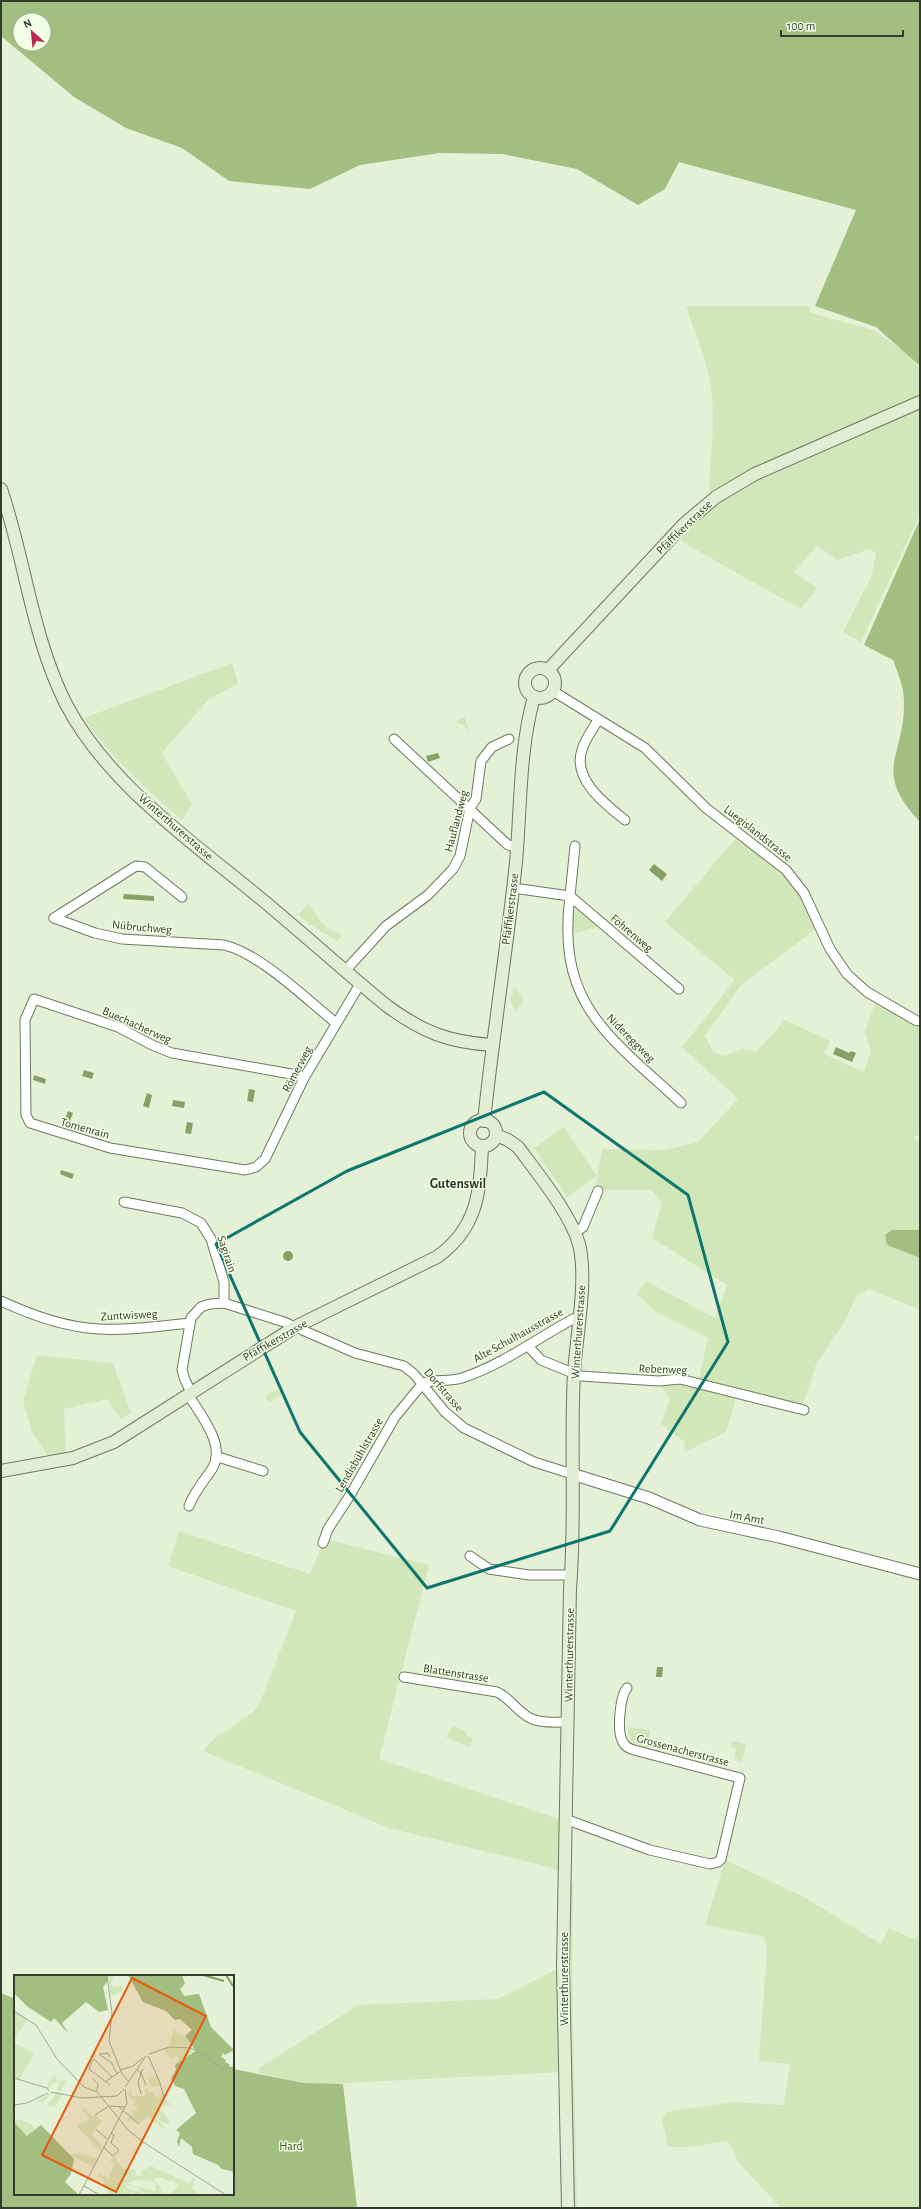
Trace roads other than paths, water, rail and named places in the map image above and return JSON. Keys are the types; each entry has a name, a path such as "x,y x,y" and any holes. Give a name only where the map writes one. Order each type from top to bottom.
{"main road":[{"name":"Pfäffikerstrasse","path":"548,670 684,524 716,497 756,474 920,402"},
{"name":"Winterthurerstrasse","path":"1,488 49,662 65,702 91,744 118,775 162,815 360,984 404,1018 429,1032 448,1039 492,1045"},
{"path":"536,668 548,670 555,680 553,691 548,696 534,697 526,688 526,677 536,668"},
{"name":"Pfäffikerstrasse","path":"484,1121 492,1045 513,888 524,749 534,697"},
{"path":"484,1121 493,1125 496,1135 492,1142 482,1146 473,1142 470,1132 475,1124 484,1121"},
{"name":"Winterthurerstrasse","path":"496,1135 508,1140 518,1147 563,1212 575,1233 582,1262 579,1318 571,1372 571,1575 563,1966 568,2208"},
{"name":"Pfäffikerstrasse","path":"1,1471 62,1460 99,1449 129,1433 295,1327 426,1264 448,1250 464,1232 475,1207 480,1181 482,1146"}],"street":[{"name":"Luegislandstrasse","path":"553,691 645,748 722,821 786,870 804,893 830,949 847,974 867,992 917,1021"},
{"path":"598,720 581,751 581,772 601,799 625,820"},
{"path":"394,739 470,808 508,845 517,847"},
{"name":"Hauflandweg","path":"345,971 386,926 428,895 453,869 460,856 470,808 476,799 482,761 492,748 509,739"},
{"name":"Nidereggweg","path":"575,846 567,928 569,956 572,971 588,1008 610,1037 681,1103"},
{"name":"Nübruchweg","path":"182,897 144,867 136,866 54,918 95,933 122,939 224,945 235,948 256,958 336,1023"},
{"path":"513,888 570,896"},
{"name":"Föhrenweg","path":"570,896 679,989"},
{"name":"Römerweg","path":"258,1166 265,1160 304,1078 360,984"},
{"name":"Buechacherweg","path":"34,999 118,1027 152,1045 172,1053 297,1075 304,1078"},
{"name":"Tomenrain","path":"34,999 25,1020 26,1115 30,1123 110,1148 245,1170 258,1166"},
{"path":"575,1233 583,1227 598,1191"},
{"name":"Sagirain","path":"124,1202 182,1213 201,1223 211,1239 224,1282 224,1303"},
{"name":"Zuntwisweg","path":"1,1301 44,1318 70,1325 114,1330 190,1323"},
{"path":"189,1506 218,1457 218,1450 214,1439 190,1393 182,1370 190,1323 193,1314 201,1307 210,1304 224,1303"},
{"name":"Dorfstrasse","path":"224,1303 295,1327 355,1352 404,1366 423,1383 445,1412 475,1435 549,1468 566,1470 572,1474"},
{"name":"Alte Schulhausstrasse","path":"423,1383 436,1380 462,1378 528,1346 566,1322 579,1318"},
{"name":"Rebenweg","path":"528,1346 541,1360 580,1376 638,1380 680,1379 804,1410"},
{"name":"Lendisbühlstrasse","path":"323,1543 332,1523 349,1498 395,1417 423,1383"},
{"path":"218,1457 263,1470"},
{"name":"Im Amt","path":"572,1474 649,1498 700,1520 785,1538 920,1574"},
{"path":"470,1556 488,1569 529,1575 571,1575"},
{"name":"Blattenstrasse","path":"404,1677 497,1692 509,1700 528,1718 543,1721 567,1722"},
{"name":"Grossenacherstrasse","path":"565,1819 650,1850 710,1864 718,1862 721,1859 740,1778 634,1750 625,1746 620,1738 620,1719 622,1693 627,1688"}],"district":[{"name":"Gutenswil","path":"458,1183"}],"park label":[{"name":"Hard","path":"291,2146"}]}
